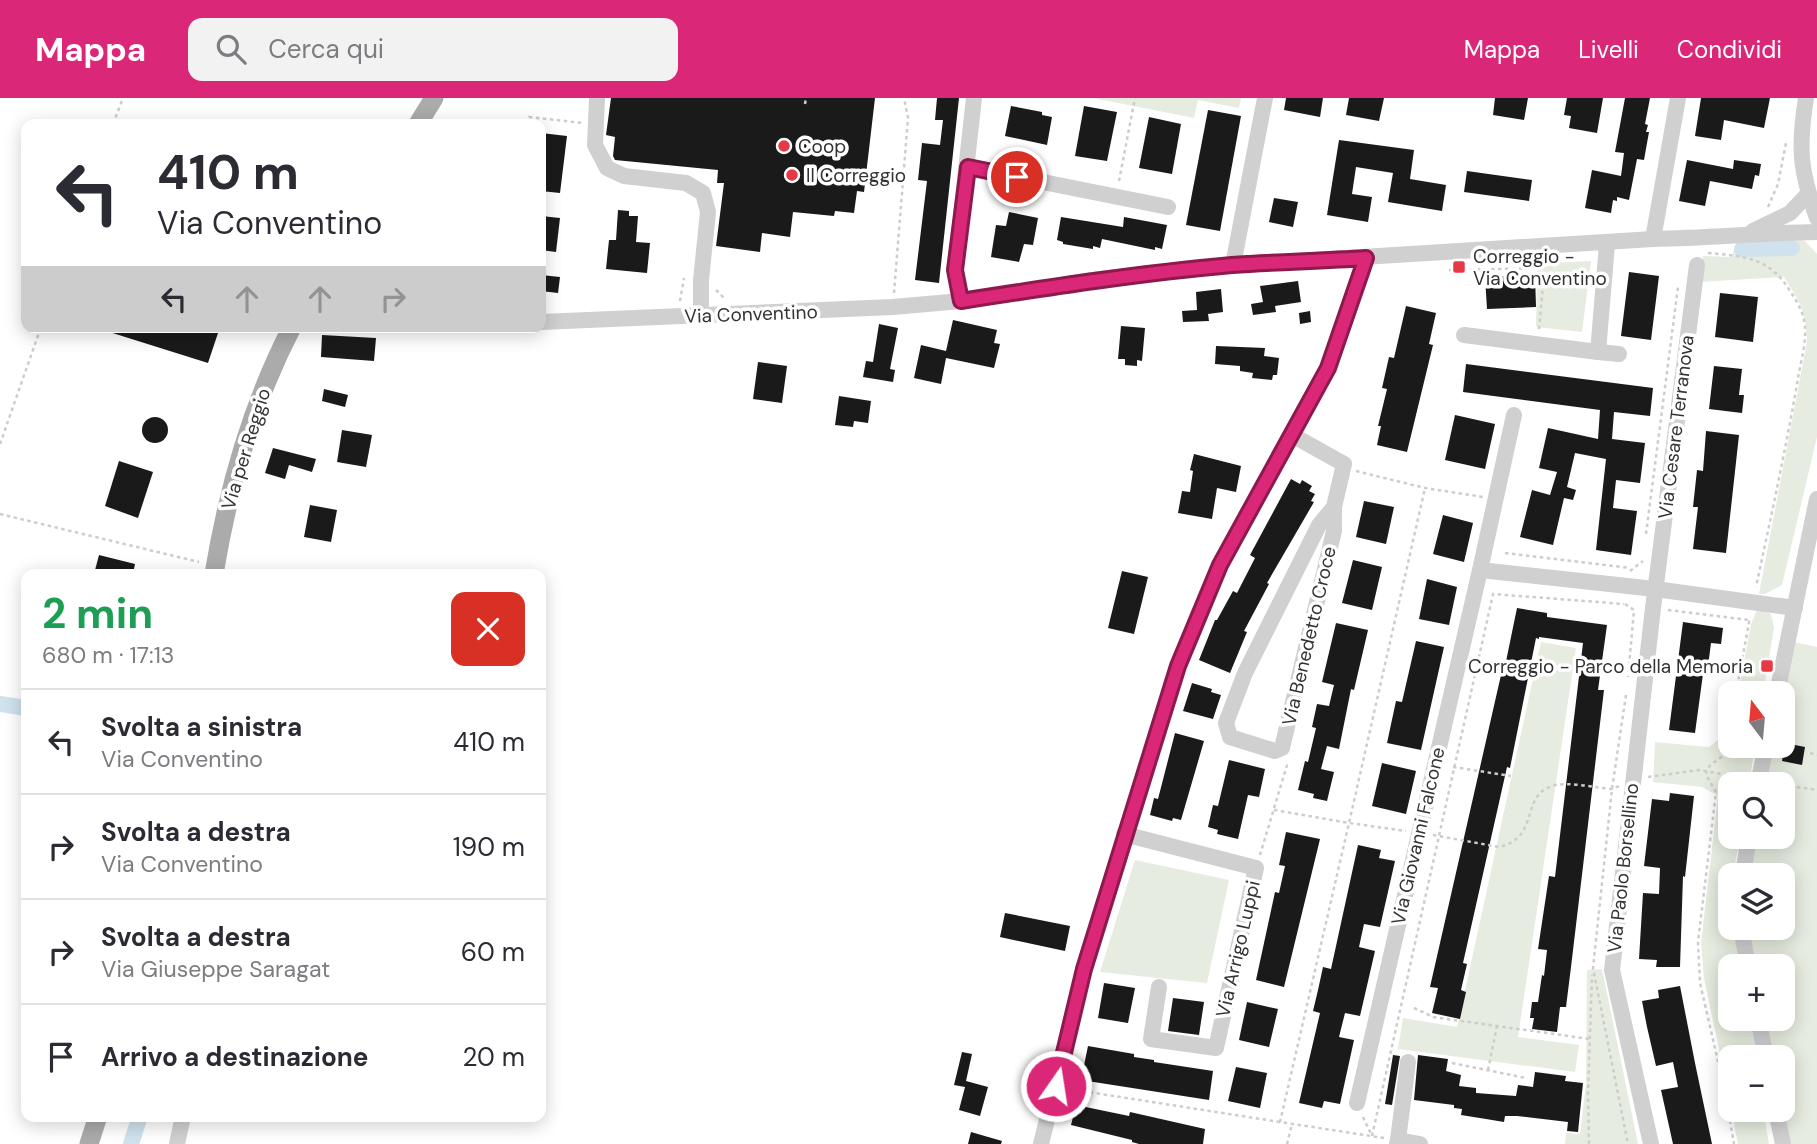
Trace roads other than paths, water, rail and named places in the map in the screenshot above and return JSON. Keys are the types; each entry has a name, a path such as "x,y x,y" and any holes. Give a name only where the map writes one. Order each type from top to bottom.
{"main road":[{"path":"421,119 434,98"},
{"name":"Via per Reggio","path":"215,569 229,498 248,435 289,333"},
{"path":"89,1144 96,1122"}],"street":[{"path":"597,98 595,145 607,168 624,176 686,183 703,193 708,212 701,280 701,316"},
{"path":"961,301 955,270 974,98"},
{"path":"1233,265 1265,98"},
{"path":"1653,239 1678,98"},
{"path":"1805,98 1801,167 1817,218"},
{"path":"968,167 1168,207"},
{"name":"Via Conventino","path":"1747,234 1790,213 1808,194"},
{"name":"Via Conventino","path":"546,322 893,307 961,301 1099,279 1233,265 1607,244 1653,239 1817,232"},
{"path":"1598,352 1607,244"},
{"path":"1041,1144 1084,969 1178,666 1220,565 1328,368 1366,258"},
{"name":"Via Cesare Terranova","path":"1655,589 1697,265"},
{"path":"1464,335 1619,354"},
{"name":"Via Giovanni Falcone","path":"1357,1103 1514,415"},
{"name":"Via Benedetto Croce","path":"1292,435 1344,464 1334,507 1334,531 1282,748 1275,751 1230,737 1226,723 1245,673 1312,537 1334,507"},
{"path":"1779,681 1817,499"},
{"path":"1480,570 1655,589 1794,608"},
{"name":"Via Paolo Borsellino","path":"1651,1144 1612,970 1655,589"},
{"name":"Via Arrigo Luppi","path":"1124,834 1256,868 1216,1048 1151,1039 1159,988"},
{"path":"1408,1062 1397,1142 1420,1144"},
{"path":"177,1144 182,1122"},
{"path":"1778,1122 1783,1144"}],"waterway":[{"path":"1742,249 1792,248"},
{"path":"0,704 21,707"},
{"path":"131,1144 138,1122"}],"place":[{"name":"Coop","path":"784,146"},
{"name":"Il Correggio","path":"792,175"},
{"name":"Correggio - Via Conventino","path":"1459,267"},
{"name":"Correggio - Parco della Memoria","path":"1767,666"}]}
